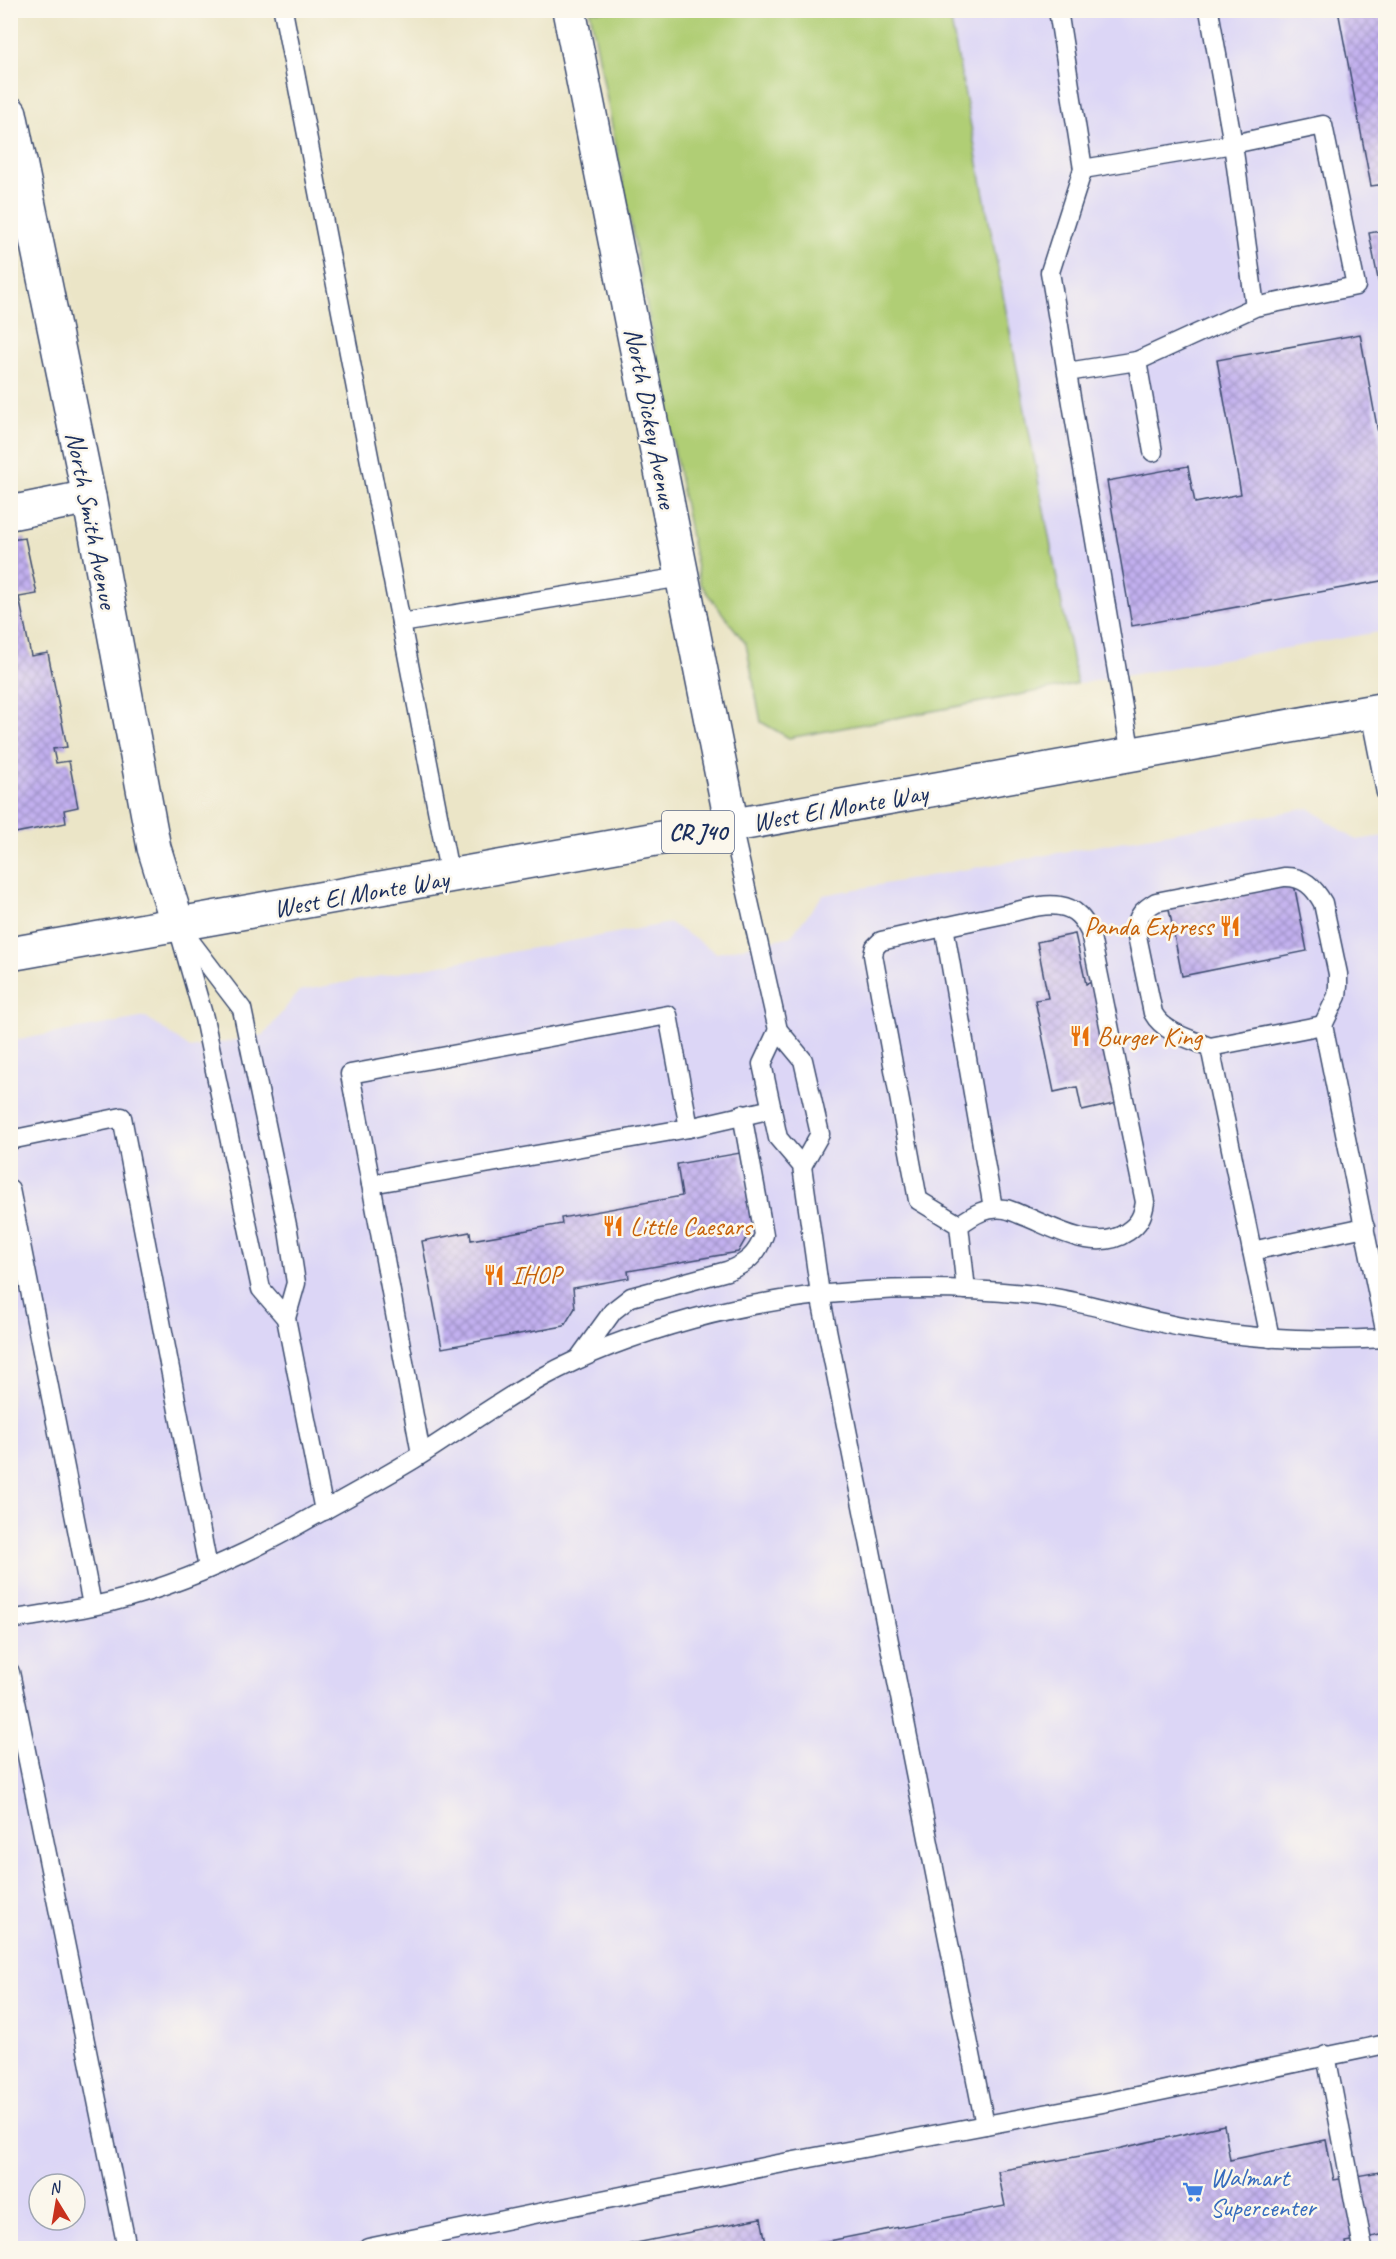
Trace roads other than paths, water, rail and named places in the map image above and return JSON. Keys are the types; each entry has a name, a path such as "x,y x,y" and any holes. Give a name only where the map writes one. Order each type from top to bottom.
{"street":[{"name":"North Dickey Avenue","path":"569,10 732,826"},
{"name":"North Smith Avenue","path":"10,113 88,497 154,848 177,925"},
{"path":"10,513 88,497"},
{"name":"West El Monte Way","path":"10,954 1378,711"}],"lane":[{"path":"283,10 450,877"},
{"path":"1058,10 1083,170 1050,272 1131,755"},
{"path":"1209,10 1233,144 1255,306"},
{"path":"1067,372 1137,361 1255,306 1356,286 1323,125 1233,144 1083,170"},
{"path":"1137,361 1153,453"},
{"path":"400,623 682,577"},
{"path":"1378,711 1386,793"},
{"path":"732,826 778,1030 803,1060 820,1134 802,1166"},
{"path":"10,1620 92,1605 141,1593 208,1568 324,1511 421,1454 510,1396 578,1359 654,1330 746,1306 820,1294 966,1290 1027,1294 1059,1299 1182,1327 1270,1338 1335,1340 1386,1337 1323,1024 1337,996 1338,974 1323,903 1303,879 1284,877 1156,902 1140,914 1136,922 1136,931 1153,1012 1158,1022 1168,1029 1210,1047 1323,1024"},
{"path":"1044,906 1062,906 1076,912 1090,932 1145,1202 1143,1216 1136,1226 1123,1235 1109,1240 1092,1241 1006,1209 993,1208 976,1213 959,1225 918,1200 873,956 875,947 881,940 1044,906"},
{"path":"177,925 204,1018 261,1290 286,1318"},
{"path":"177,925 242,1009 288,1230 296,1283 286,1318 324,1511"},
{"path":"944,927 993,1208"},
{"path":"421,1454 350,1074 668,1015 689,1128"},
{"path":"778,1030 762,1064 778,1138 802,1166 820,1294 985,2125"},
{"path":"1210,1047 1270,1338"},
{"path":"371,1184 689,1128 742,1114 772,1109"},
{"path":"578,1359 613,1311 631,1297 741,1266 760,1248 764,1235 742,1114"},
{"path":"10,1140 122,1117 208,1568"},
{"path":"10,1189 92,1605"},
{"path":"959,1225 966,1290"},
{"path":"1252,1251 1365,1227"},
{"path":"10,1672 127,2248"},
{"path":"368,2248 773,2165 1108,2102 1386,2044"},
{"path":"1326,2055 1364,2248"}],"place":[{"name":"Panda Express","path":"1230,926"},
{"name":"Burger King","path":"1080,1036"},
{"name":"Little Caesars","path":"613,1226"},
{"name":"IHOP","path":"494,1275"},
{"name":"Walmart Supercenter","path":"1193,2192"}]}
